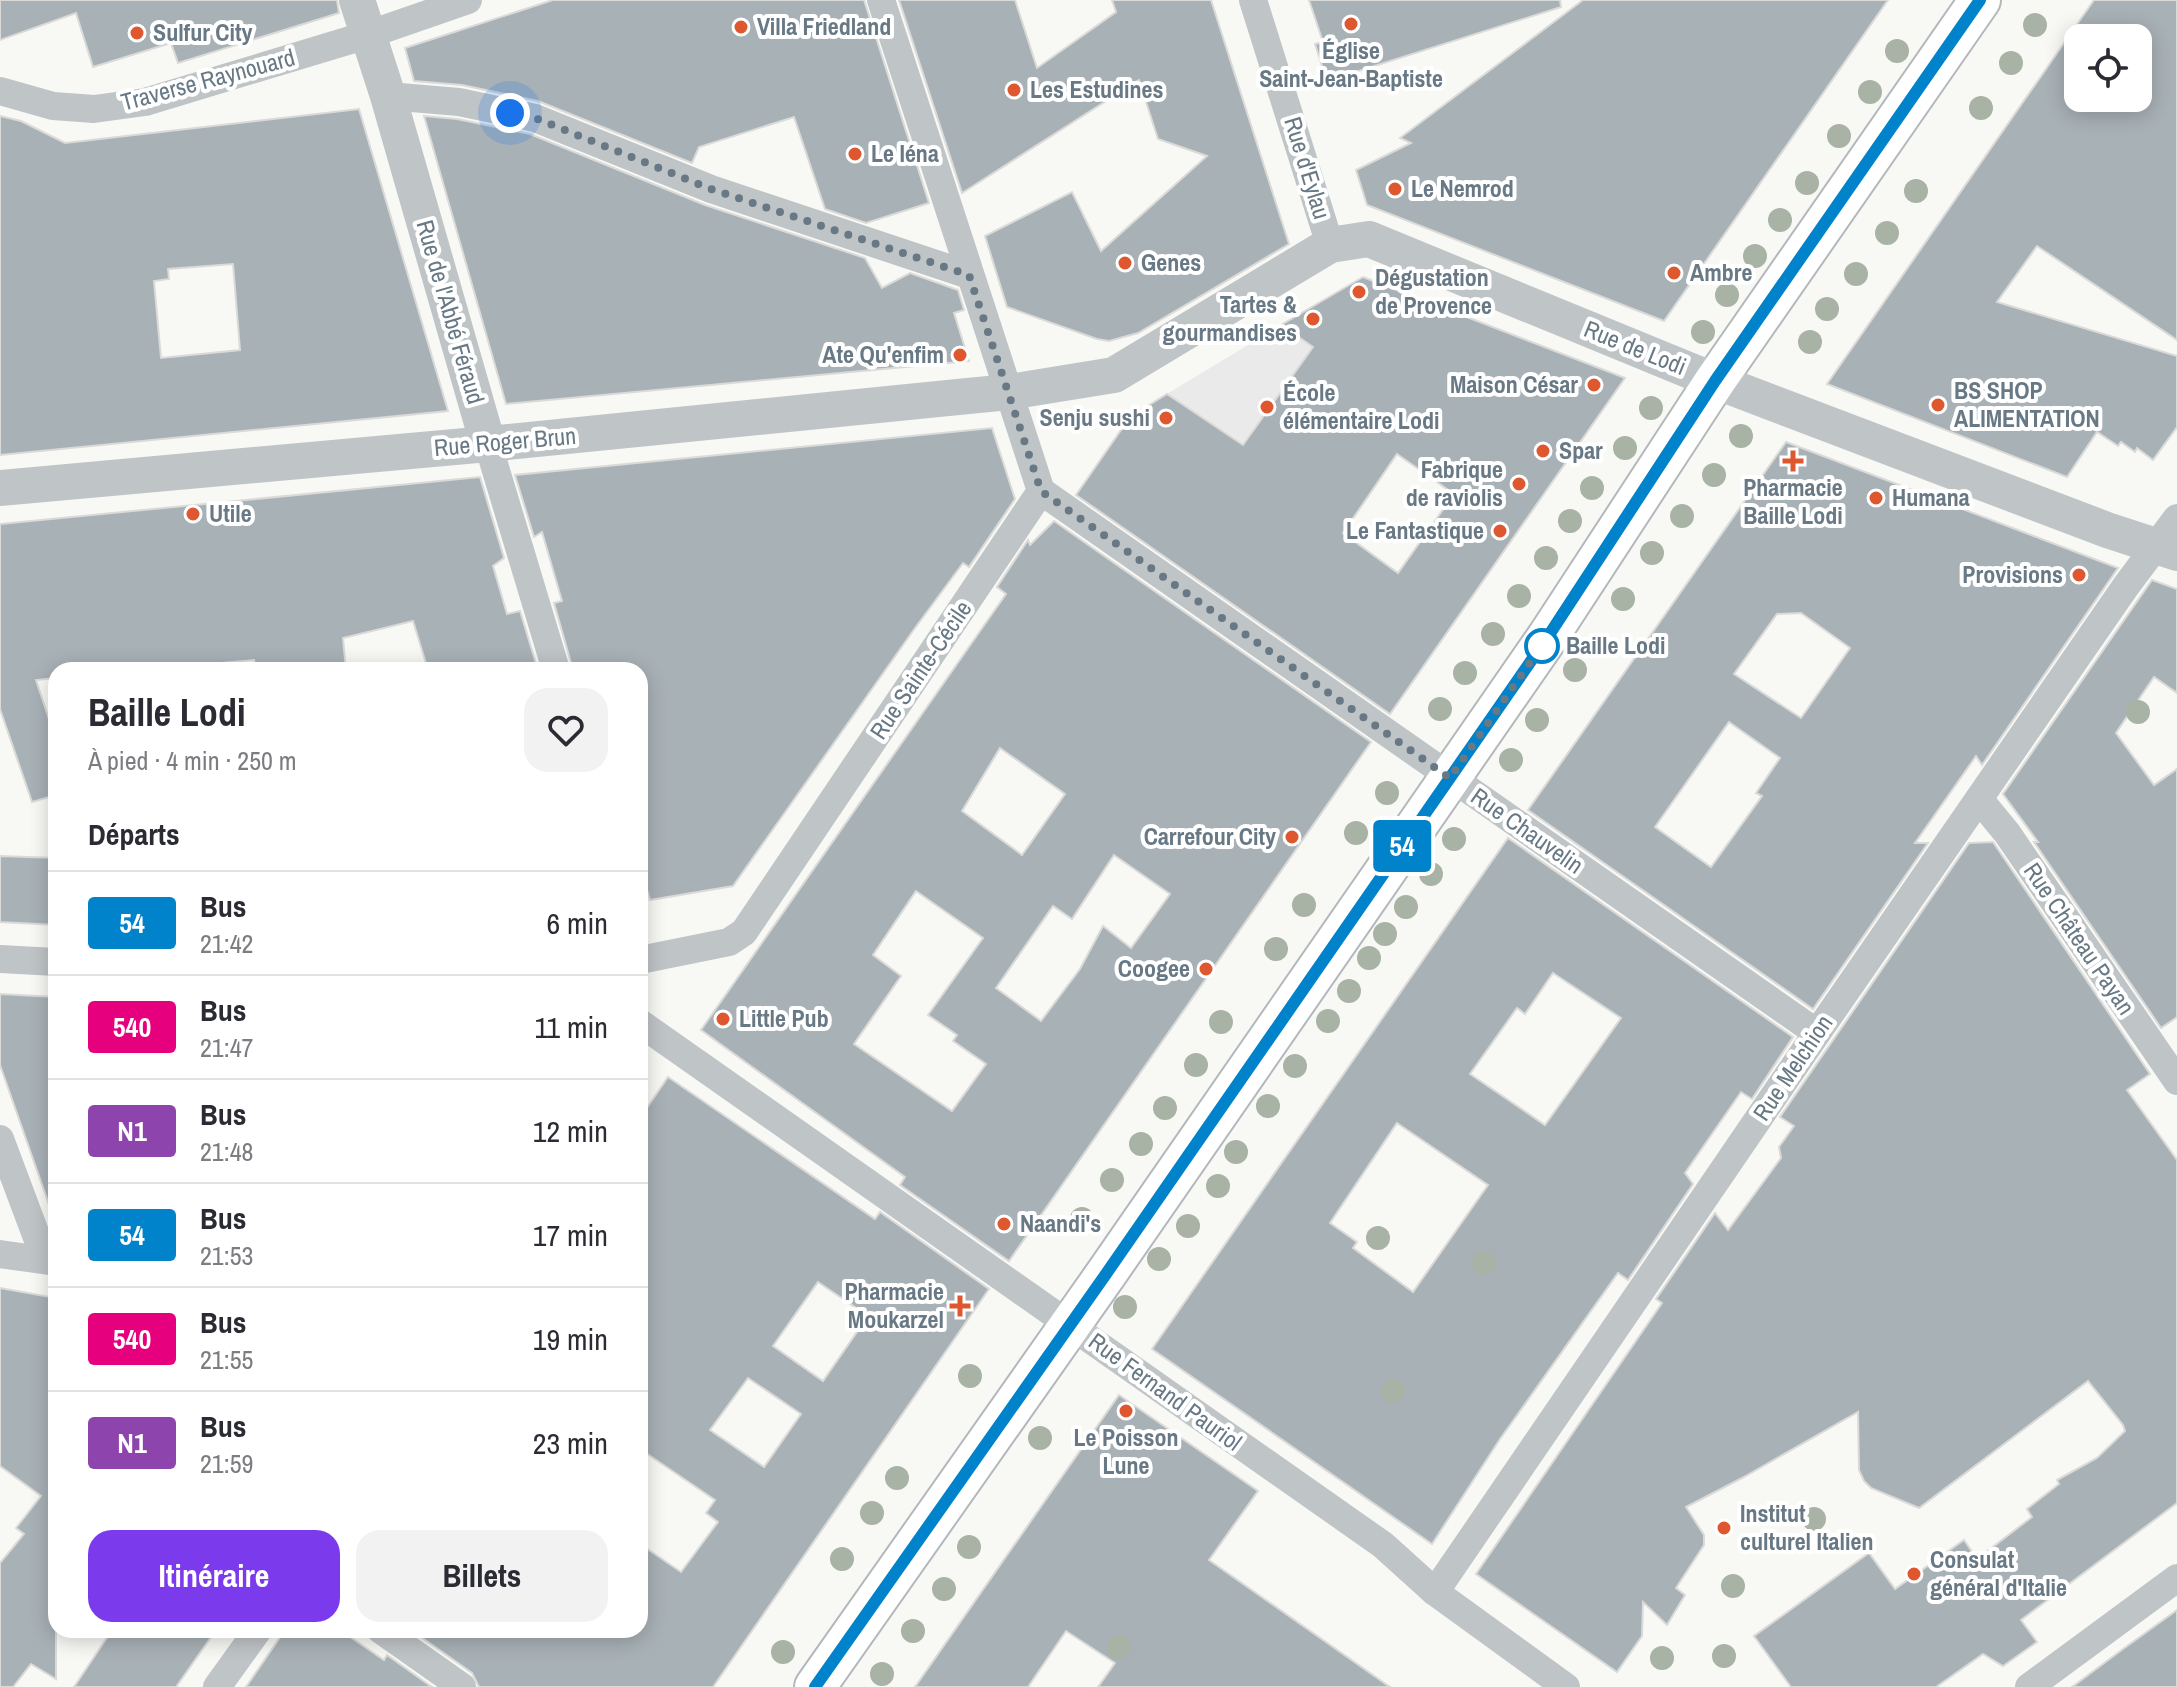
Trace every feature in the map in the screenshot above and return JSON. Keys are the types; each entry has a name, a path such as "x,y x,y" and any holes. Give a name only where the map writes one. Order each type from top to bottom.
{"main road":[{"path":"815,1687 1549,635 1715,381 1980,0"}],"street":[{"name":"Rue de l'Abbé Féraud","path":"357,0 554,662"},
{"name":"Traverse Raynouard","path":"0,91 53,106 94,109 145,102 367,35 468,0"},
{"path":"881,0 1041,491"},
{"name":"Rue d'Eylau","path":"1253,0 1330,245"},
{"path":"388,96 459,102 535,118 711,189 969,275"},
{"name":"Rue de Lodi","path":"1009,392 1114,375 1330,245 1369,239 1715,381 2107,530 2170,539"},
{"name":"Rue Roger Brun","path":"0,488 488,444 1009,392"},
{"name":"Rue Chauvelin","path":"1041,491 1817,1033"},
{"name":"Rue Sainte-Cécile","path":"648,958 729,942 744,932 1041,491"},
{"name":"Rue Melchion","path":"1435,1592 2126,586 2170,539"},
{"name":"Rue Château Payan","path":"1979,799 2168,1052 2177,1081"},
{"path":"0,959 48,962"},
{"name":"Rue Fernand Pauriol","path":"648,1029 1383,1545 1435,1592 1566,1687"},
{"path":"0,1139 48,1253"},
{"path":"0,1254 48,1260"},
{"path":"2029,1687 2177,1578"},
{"path":"217,1687 252,1638"},
{"path":"392,1638 462,1687"}],"shaded area":[{"name":"École élémentaire Lodi","path":"1281,325 1365,384 1294,480 1167,394"}],"building":[{"name":"Sulfur City","path":"0,0 337,0 339,13 178,63 171,43 93,67 76,13 0,40"},
{"path":"553,0 864,0 929,203 866,223 825,209 794,117 699,147 692,163 538,101 462,85 414,81 405,48"},
{"path":"899,0 1015,0 1037,68 1116,12 1112,0 1211,0 1289,244 1138,333 1109,341 1007,307 985,236 1072,192 1101,251 1207,156 1158,139 1139,80 962,193"},
{"path":"1309,0 1560,0 1561,7 1327,81 1315,44 1323,42"},
{"path":"1583,0 1888,0 1664,321 1367,205 1356,170 1411,143 1400,138"},
{"path":"2094,0 2177,0 2177,340 2037,246 1997,302 2177,356 2177,427 2153,460 2137,448 2135,452 2121,442 2118,446 2097,432 2067,477 1827,384 2064,43 2064,112 2152,112 2152,24 2077,24"},
{"path":"359,109 448,411 0,455 0,116 21,121 65,143","holes":["233,264 240,350 161,358 154,281 169,279 168,269"]},
{"path":"424,116 457,119 530,134 705,205 865,258 882,288 910,273 958,290 964,310 954,313 969,361 506,404"},
{"path":"1363,277 1625,378 1390,714 1076,495 1130,417 1167,394 1243,445 1313,347 1281,325","holes":["1397,454 1454,494 1398,573 1343,533"]},
{"path":"992,428 1015,499 969,567 963,563 915,628 733,886 650,900 648,662 571,662 554,603 562,601 542,532 534,537 515,475"},
{"path":"1786,442 2118,568 1982,765 1976,756 1915,843 1928,843 1813,1009 1528,810","holes":["1801,613 1850,648 1801,718 1734,674 1777,614","1729,722 1780,758 1756,793 1762,796 1711,867 1655,827"]},
{"path":"480,477 504,558 493,566 507,614 520,611 536,662 426,662 413,621 343,638 345,662 48,662 48,679 36,680 48,716 48,797 32,802 0,709 0,524"},
{"path":"1054,521 1371,742 1009,1261 900,1185 905,1177 701,1030 1006,594 997,587 1028,540 1030,545","holes":["1000,748 1065,794 1022,855 962,811","1114,855 1170,894 1131,948 1103,926 1080,969 1041,1021 996,988 1053,906 1072,919","916,891 983,938 928,1015 957,1035 953,1041 986,1064 952,1111 854,1044 901,976 873,955"]},
{"path":"2152,580 2177,589 2177,693 2154,677 2116,733 2154,785 2177,769 2177,1017 2161,1028 2003,794"},
{"path":"1508,838 1793,1037 1752,1099 1741,1092 1685,1173 1693,1184 1628,1280 1618,1273 1500,1439 1432,1544 1152,1349","holes":["1553,973 1621,1018 1545,1125 1470,1074 1517,1008 1525,1014","1397,1123 1488,1185 1413,1292 1353,1248 1357,1242 1330,1223"]},
{"path":"1993,842 2150,1074 2127,1090 2177,1160 2177,1503 2021,1620 2037,1642 2003,1666 1983,1654 1936,1687 1791,1687 1754,1636 1869,1553 1895,1589 1964,1540 1977,1559 2032,1517 2027,1509 2059,1484 2057,1480 2097,1458 2125,1431 2088,1381 1919,1508 1871,1488 1864,1481 1859,1470 1858,1412 1686,1507 1704,1535 1704,1545 1676,1588 1685,1595 1667,1625 1643,1602 1642,1636 1617,1672 1476,1574 1662,1303 1656,1299 1715,1213 1728,1230 1781,1158 1779,1147 1794,1126 1780,1117 1969,843"},
{"path":"0,856 48,858 48,925 0,922"},
{"path":"0,994 48,997 48,1202 0,1065"},
{"path":"668,1077 875,1219 880,1212 989,1289 713,1687 479,1687 472,1673 422,1638 648,1638 648,1549 681,1572 718,1522 706,1513 715,1500 648,1454 648,1106","holes":["818,1282 868,1316 823,1381 773,1346","748,1378 801,1414 764,1467 710,1430"]},
{"path":"0,1288 48,1297 48,1638 56,1638 56,1679 31,1664 13,1687 0,1687 0,1563 24,1534 16,1528 41,1496 0,1466"},
{"path":"1119,1395 1258,1491 1209,1560 1390,1687 1098,1687 1115,1663 1066,1631 1028,1687 915,1687"},
{"path":"2177,1610 2177,1687 2072,1687 2123,1649"},
{"path":"107,1638 210,1638 176,1687 74,1687"},
{"path":"280,1638 352,1638 384,1660 387,1655 432,1687 246,1687"}],"bus line":[{"name":"54","path":"815,1687 1549,635 1715,381 1980,0"}],"place":[{"name":"Église Saint-Jean-Baptiste","path":"1351,24"},
{"name":"Villa Friedland","path":"741,27"},
{"name":"Sulfur City","path":"137,33"},
{"name":"Les Estudines","path":"1014,90"},
{"name":"Le Iéna","path":"855,154"},
{"name":"Le Nemrod","path":"1395,189"},
{"name":"Genes","path":"1125,263"},
{"name":"Ambre","path":"1674,273"},
{"name":"Dégustation de Provence","path":"1359,292"},
{"name":"Tartes & gourmandises","path":"1313,319"},
{"name":"Ate Qu'enfim","path":"960,355"},
{"name":"Maison César","path":"1594,385"},
{"name":"BS SHOP ALIMENTATION","path":"1938,405"},
{"name":"École élémentaire Lodi","path":"1267,407"},
{"name":"Senju sushi","path":"1166,418"},
{"name":"Spar","path":"1543,451"},
{"name":"Pharmacie Baille Lodi","path":"1793,461"},
{"name":"Fabrique de raviolis","path":"1519,484"},
{"name":"Humana","path":"1876,498"},
{"name":"Utile","path":"193,514"},
{"name":"Le Fantastique","path":"1500,531"},
{"name":"Provisions","path":"2079,575"},
{"name":"Baille Lodi","path":"1542,646"},
{"name":"Carrefour City","path":"1292,837"},
{"name":"Coogee","path":"1206,969"},
{"name":"Little Pub","path":"723,1019"},
{"name":"Naandi's","path":"1004,1224"},
{"name":"Pharmacie Moukarzel","path":"960,1306"},
{"name":"Le Poisson Lune","path":"1126,1411"},
{"name":"Institut culturel Italien","path":"1724,1528"},
{"name":"Consulat général d'Italie","path":"1914,1574"}],"route":[{"path":"510,113 535,118 711,189 969,275 1041,491 1450,778 1549,635 1542,646"}]}
